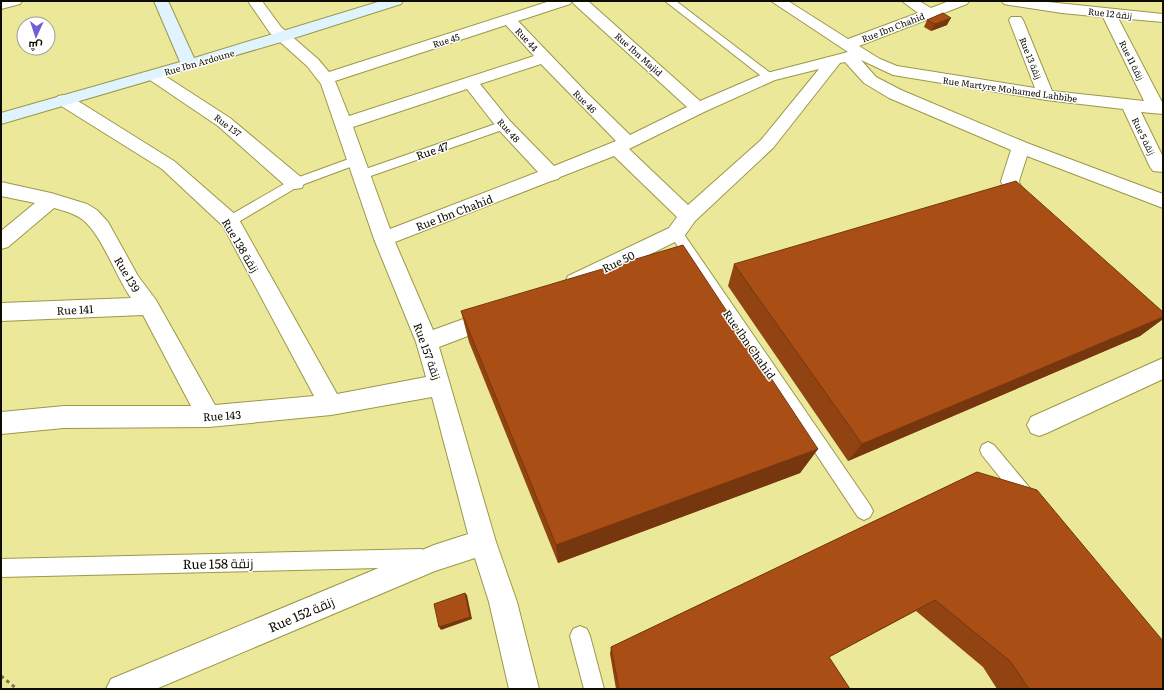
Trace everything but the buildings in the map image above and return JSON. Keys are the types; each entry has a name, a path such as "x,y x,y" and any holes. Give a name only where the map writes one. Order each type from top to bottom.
{"street":[{"path":"1,5 15,1"},
{"path":"161,1 189,64"},
{"name":"Rue 157 زنقة","path":"255,1 271,25 283,38 317,67 326,78 384,239 427,342 483,542 503,602 518,687"},
{"name":"Rue Ibn Ardoune","path":"1,119 283,38 396,1"},
{"name":"Rue 45","path":"326,78 565,1"},
{"name":"Rue Ibn Majid","path":"580,1 698,108"},
{"path":"778,1 848,54 870,80 895,94 1021,147 1163,201"},
{"path":"909,1 929,13"},
{"name":"Rue Ibn Chahid","path":"384,239 552,175 622,145 698,108 769,77 848,54 929,13 962,1"},
{"name":"Rue 12 زنقة","path":"1009,1 1163,18"},
{"name":"Rue 11 زنقة","path":"1108,13 1159,108"},
{"name":"Rue 44","path":"509,20 544,58"},
{"name":"Rue 13 زنقة","path":"1016,20 1046,95"},
{"name":"Rue Ibn Chahid","path":"676,233 688,216 767,144 848,54"},
{"name":"Rue Martyre Mohamed Lahbibe","path":"848,54 905,73 1046,95 1159,108"},
{"path":"343,124 544,58"},
{"name":"Rue 46","path":"544,58 688,216"},
{"name":"Rue 137","path":"153,75 224,122 295,183"},
{"name":"Rue 48","path":"470,82 504,125 552,175"},
{"name":"Rue 138 زنقة","path":"64,100 168,165 193,186 230,222 331,405"},
{"name":"Rue 5 زنقة","path":"1128,104 1159,167"},
{"path":"1021,147 1002,184 1013,190 1045,220"},
{"name":"Rue 139","path":"1,189 51,200 80,209 90,215 102,227 132,282 149,306 210,416"},
{"path":"1,242 51,200"},
{"name":"Rue 50","path":"559,290 676,233"},
{"name":"Rue 141","path":"1,312 149,306"},
{"path":"427,342 515,309"},
{"path":"1039,425 1163,368"},
{"name":"Rue 143","path":"1,422 64,417 210,416 331,405 440,385"},
{"name":"Rue 152 زنقة","path":"121,689 434,558 483,542"}],"lane":[{"path":"670,1 769,77"},
{"name":"Rue 47","path":"230,222 295,183 359,167 504,125"},
{"name":"Rue Ibn Chahid","path":"676,233 730,316 787,396 864,511"},
{"path":"988,450 1038,512"},
{"name":"Rue 158 زنقة","path":"1,568 434,558"},
{"path":"580,636 594,689"}],"path":[{"path":"1,676 17,689"}]}
